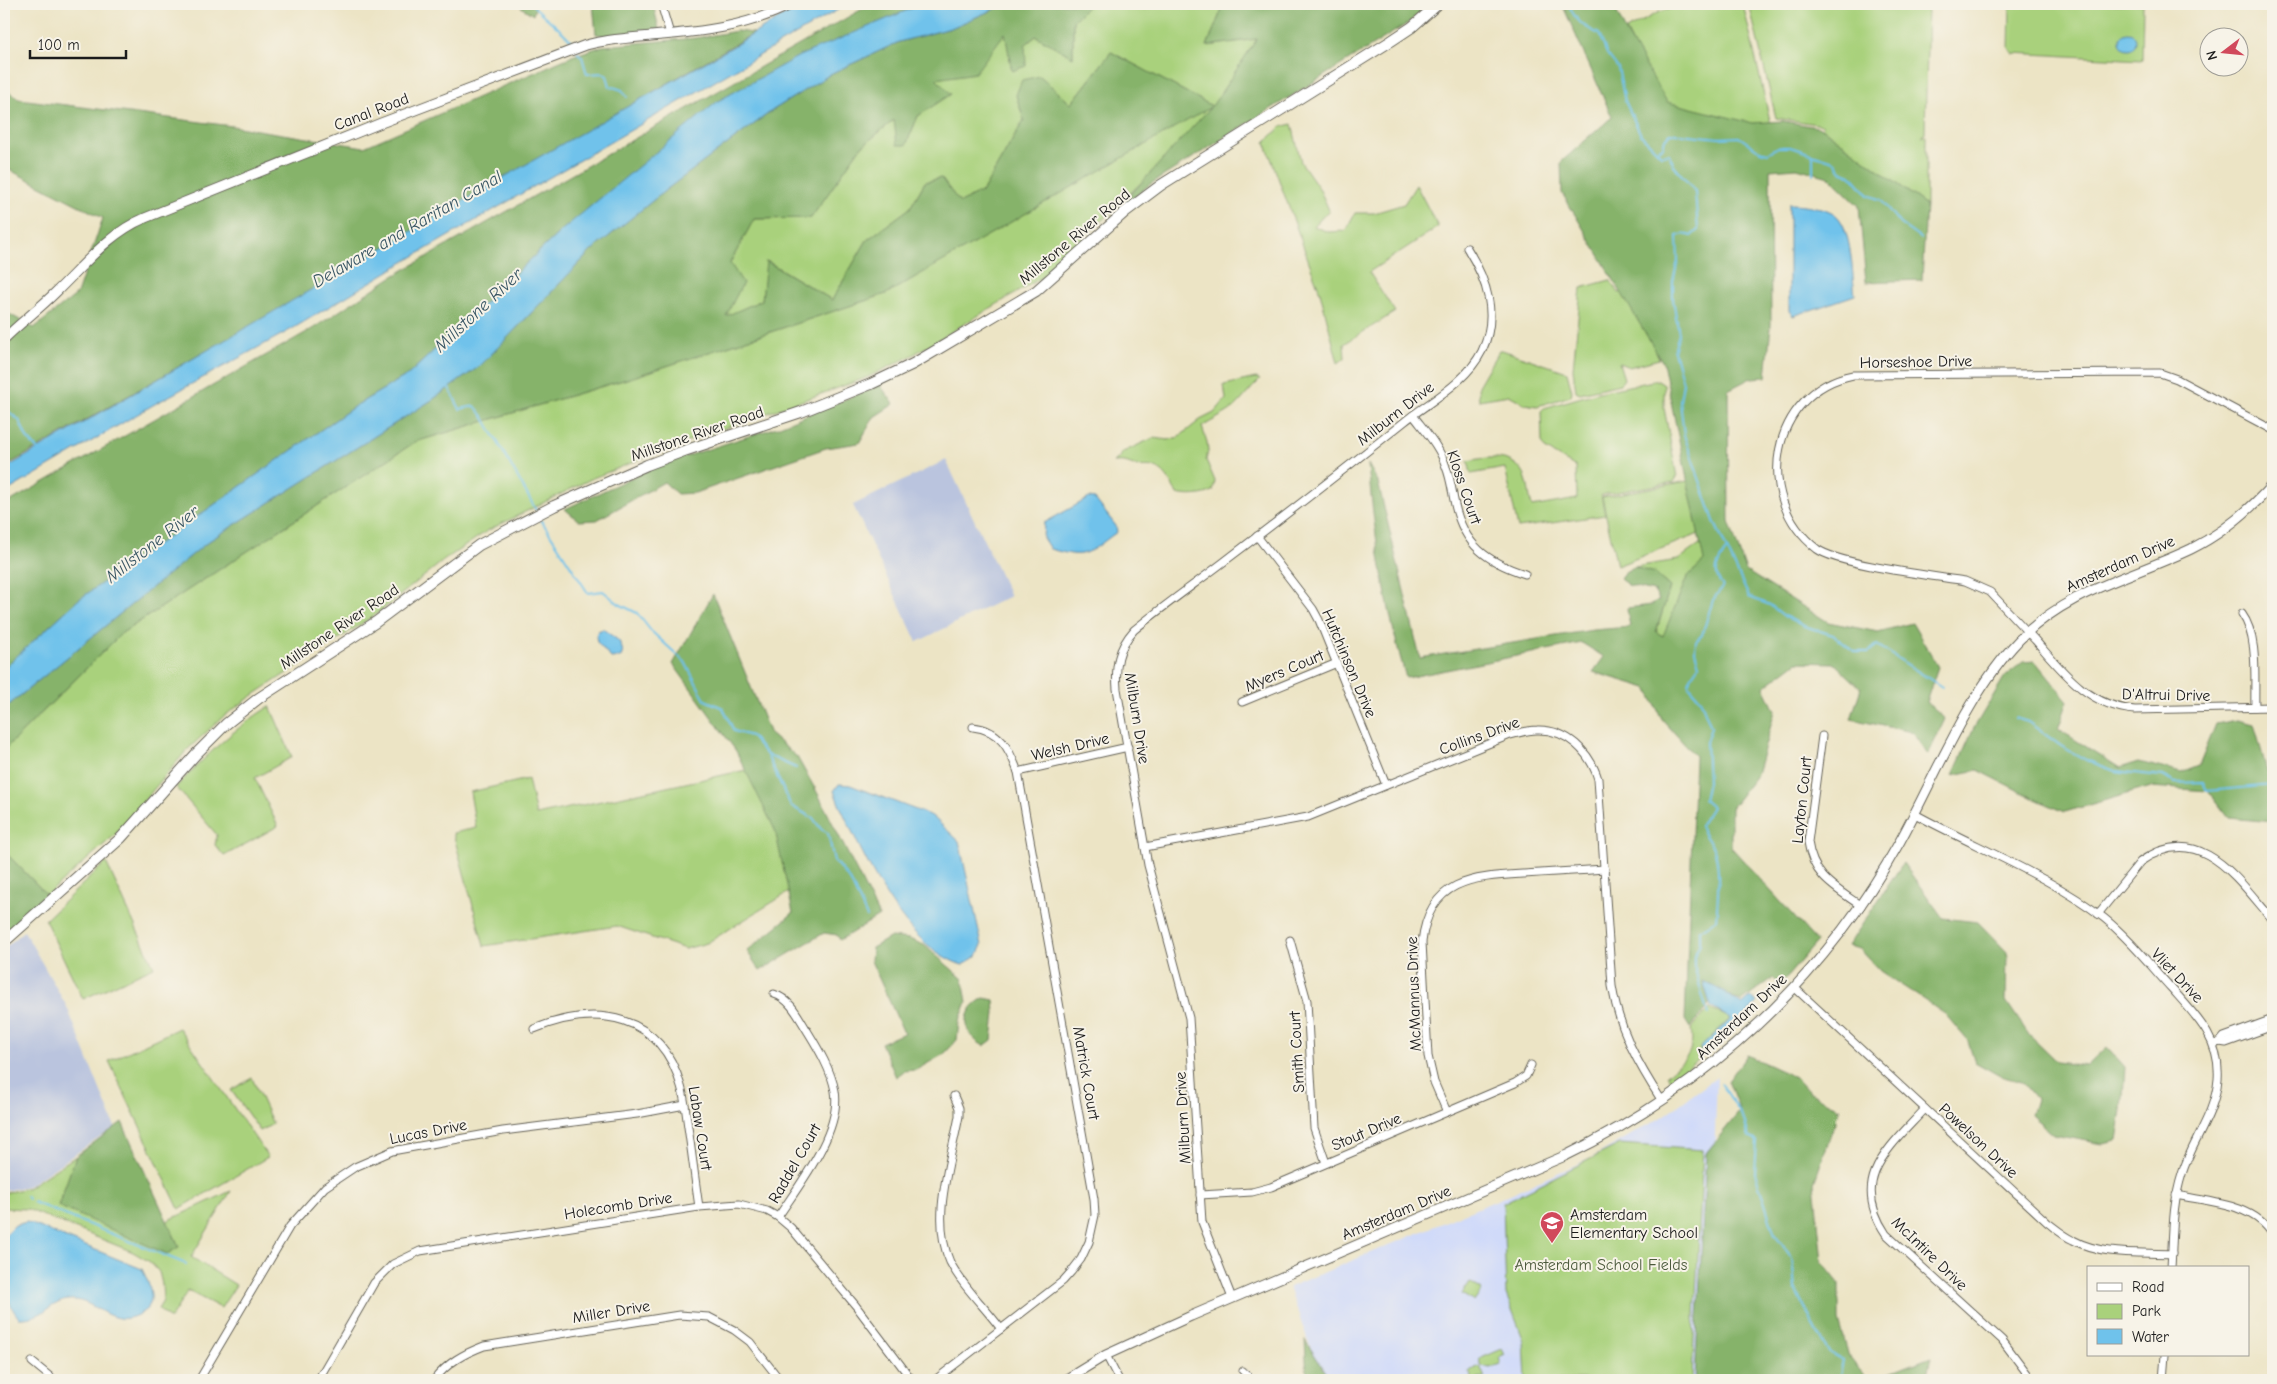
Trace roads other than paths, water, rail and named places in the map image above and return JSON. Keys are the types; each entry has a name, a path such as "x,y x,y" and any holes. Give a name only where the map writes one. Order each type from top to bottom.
{"main road":[{"name":"Millstone River Road","path":"4,942 121,838 196,754 226,724 259,698 370,626 479,545 546,510 647,465 833,400 913,364 1020,302 1048,281 1143,198 1391,41 1412,27 1438,4"}],"street":[{"path":"661,4 670,34"},
{"name":"Canal Road","path":"4,339 45,303 112,237 135,222 366,129 586,45 605,40 670,34 754,21 792,4"},
{"name":"Milburn Drive","path":"1232,1298 1204,1231 1189,1018 1144,846 1116,675 1120,651 1127,639 1150,616 1413,415 1471,368 1486,340 1491,314 1487,287 1477,264 1467,248"},
{"name":"Horseshoe Drive","path":"2028,632 1990,592 1978,585 1965,581 1853,562 1818,550 1807,540 1787,512 1782,500 1778,476 1784,433 1802,402 1827,383 1844,377 1864,374 2151,372 2177,379 2273,430"},
{"name":"Kloss Court","path":"1413,415 1442,457 1447,468 1458,517 1470,540 1479,550 1497,563 1525,574"},
{"name":"Amsterdam Drive","path":"1065,1380 1106,1355 1232,1298 1567,1155 1618,1128 1662,1101 1737,1045 1795,988 1826,953 1878,879 1915,814 1980,690 1999,663 2028,632 2051,613 2080,594 2185,551 2208,539 2251,507 2273,484"},
{"name":"Hutchinson Drive","path":"1256,536 1313,609 1386,785"},
{"path":"2242,614 2250,624 2253,636 2255,707"},
{"name":"D'Altrui Drive","path":"2028,632 2080,688 2100,701 2112,706 2135,710 2273,706"},
{"name":"Myers Court","path":"1242,702 1337,663"},
{"name":"Matrick Court","path":"935,1380 1071,1272 1081,1260 1089,1242 1095,1215 1094,1199 1053,959 1018,772 1002,738 991,731 973,727"},
{"name":"Collins Drive","path":"1144,846 1288,822 1324,811 1510,736 1536,730 1557,733 1575,743 1595,767 1601,795 1615,1002 1631,1049 1662,1101"},
{"name":"Layton Court","path":"1822,736 1808,842 1812,861 1823,877 1860,906"},
{"name":"Welsh Drive","path":"1018,772 1128,747"},
{"name":"Vliet Drive","path":"1915,814 2077,899 2098,914 2118,930 2195,1014 2217,1043 2216,1095 2211,1111 2182,1172 2176,1195 2171,1266"},
{"path":"2098,914 2140,862 2147,857 2176,848 2192,848 2215,858 2225,866 2273,920"},
{"name":"McMannus Drive","path":"1447,1112 1434,1082 1428,1056 1422,942 1425,924 1432,908 1451,888 1477,877 1605,869"},
{"name":"Smith Court","path":"1290,940 1307,1001 1314,1128 1326,1163"},
{"name":"Powelson Drive","path":"1795,988 2048,1223 2072,1240 2085,1246 2107,1250 2172,1254"},
{"name":"Raddel Court","path":"774,994 788,1001 817,1047 829,1072 835,1092 834,1118 826,1141 778,1218"},
{"name":"Labaw Court","path":"534,1028 548,1023 593,1015 618,1018 640,1028 655,1039 670,1058 682,1088 700,1207"},
{"path":"2217,1043 2224,1037 2273,1019"},
{"path":"2217,1043 2226,1043 2273,1026"},
{"name":"Stout Drive","path":"1200,1195 1262,1190 1515,1083 1526,1076 1531,1065"},
{"path":"954,1096 959,1108 959,1116 940,1216 942,1235 950,1261 958,1274 1001,1329"},
{"name":"Lucas Drive","path":"199,1380 290,1226 325,1187 355,1167 392,1151 503,1131 637,1114 685,1105"},
{"name":"McIntire Drive","path":"1925,1109 1884,1156 1872,1177 1870,1197 1877,1220 1886,1234 2002,1340 2032,1380"},
{"path":"2176,1195 2241,1210 2254,1216 2273,1234"},
{"name":"Holecomb Drive","path":"318,1380 374,1283 393,1264 420,1251 700,1207 739,1204 767,1211 791,1228 856,1306 912,1380"},
{"name":"Miller Drive","path":"434,1380 444,1367 465,1353 484,1346 679,1315 709,1317 734,1330 750,1342 780,1380"},
{"path":"1106,1355 1119,1380"},
{"path":"2163,1380 2165,1356"},
{"path":"32,1362 54,1380"},
{"path":"1243,1371 1253,1380"}],"water":[{"path":"802,4 848,4 292,329 153,405 4,493 4,469 504,177 732,47"},
{"name":"Millstone River","path":"922,4 1006,4 951,28 899,42 832,73 773,110 667,189 592,250 480,366 432,400 209,541 4,709 4,668 78,600 355,406 409,374 563,229 718,101 799,56"},
{"path":"2125,33 2131,33 2136,38 2134,47 2125,49 2120,44 2120,38"},
{"path":"1789,204 1821,208 1837,216 1846,232 1855,295 1793,316 1789,311"},
{"path":"1089,498 1095,499 1116,526 1117,532 1086,553 1072,554 1050,549 1043,538 1044,523"},
{"path":"603,629 619,641 623,651 621,657 611,658 597,642 596,636 598,631"},
{"path":"839,784 850,785 932,816 959,841 982,945 977,956 962,965 940,954 921,939 903,919 873,873 839,804 834,791"},
{"path":"1703,981 1726,993 1742,1005 1751,997 1757,1002 1736,1027 1704,1054 1700,1048 1731,1019 1711,1007"},
{"path":"27,1222 142,1269 151,1291 148,1307 133,1317 122,1318 113,1317 78,1300 68,1300 62,1301 35,1316 19,1318 9,1300 4,1280 4,1236 15,1225"}],"waterway":[{"path":"532,4 567,36 574,45"},
{"path":"1569,4 1580,22 1599,34 1607,54 1618,68 1625,101 1641,135 1661,155 1669,154 1674,166 1695,191 1698,230 1691,236 1684,234 1677,236 1678,261 1673,281 1673,299 1679,334 1674,351 1683,383 1680,401 1684,435 1714,521 1749,597 1770,605 1784,616 1804,626 1833,635 1855,652 1869,652 1877,645 1942,687"},
{"path":"577,52 582,57 587,74 603,73 607,76 610,86 622,90 627,97"},
{"path":"1657,150 1663,147 1665,139 1670,133 1719,138 1739,137 1760,151 1768,153 1778,147 1790,147 1834,161 1841,171 1851,175 1868,195 1881,200 1900,224 1921,239"},
{"path":"1813,154 1813,174"},
{"path":"4,350 6,351 4,369"},
{"path":"449,388 460,409 475,406 483,416 536,510"},
{"path":"4,408 19,420 27,438 39,451"},
{"path":"541,520 588,593 603,591 619,604 637,613 651,631 685,662 705,700 723,708 734,731 751,736 767,755 791,806 813,818 821,829 828,833 834,861 850,880 867,917"},
{"path":"1708,1014 1694,966 1694,957 1700,943 1700,930 1716,920 1718,903 1718,865 1714,850 1700,826 1712,807 1704,800 1708,782 1706,742 1711,727 1700,699 1689,686 1690,678 1699,665 1695,651 1696,641 1702,635 1713,600 1723,586 1717,576 1717,567 1727,549"},
{"path":"2015,718 2028,722 2061,746 2086,760 2115,771 2162,776 2175,783 2203,782 2207,791 2273,785"},
{"path":"767,755 796,768"},
{"path":"1721,1083 1744,1119 1749,1137 1757,1141 1755,1173 1775,1235 1792,1258 1795,1288 1818,1334 1830,1353 1843,1360 1839,1380"},
{"path":"33,1202 186,1264"}],"place":[{"name":"Amsterdam Elementary School","path":"1552,1244"}],"water label":[{"name":"Delaware and Raritan Canal","path":"407,229"}],"park label":[{"name":"Amsterdam School Fields","path":"1601,1264"}]}
